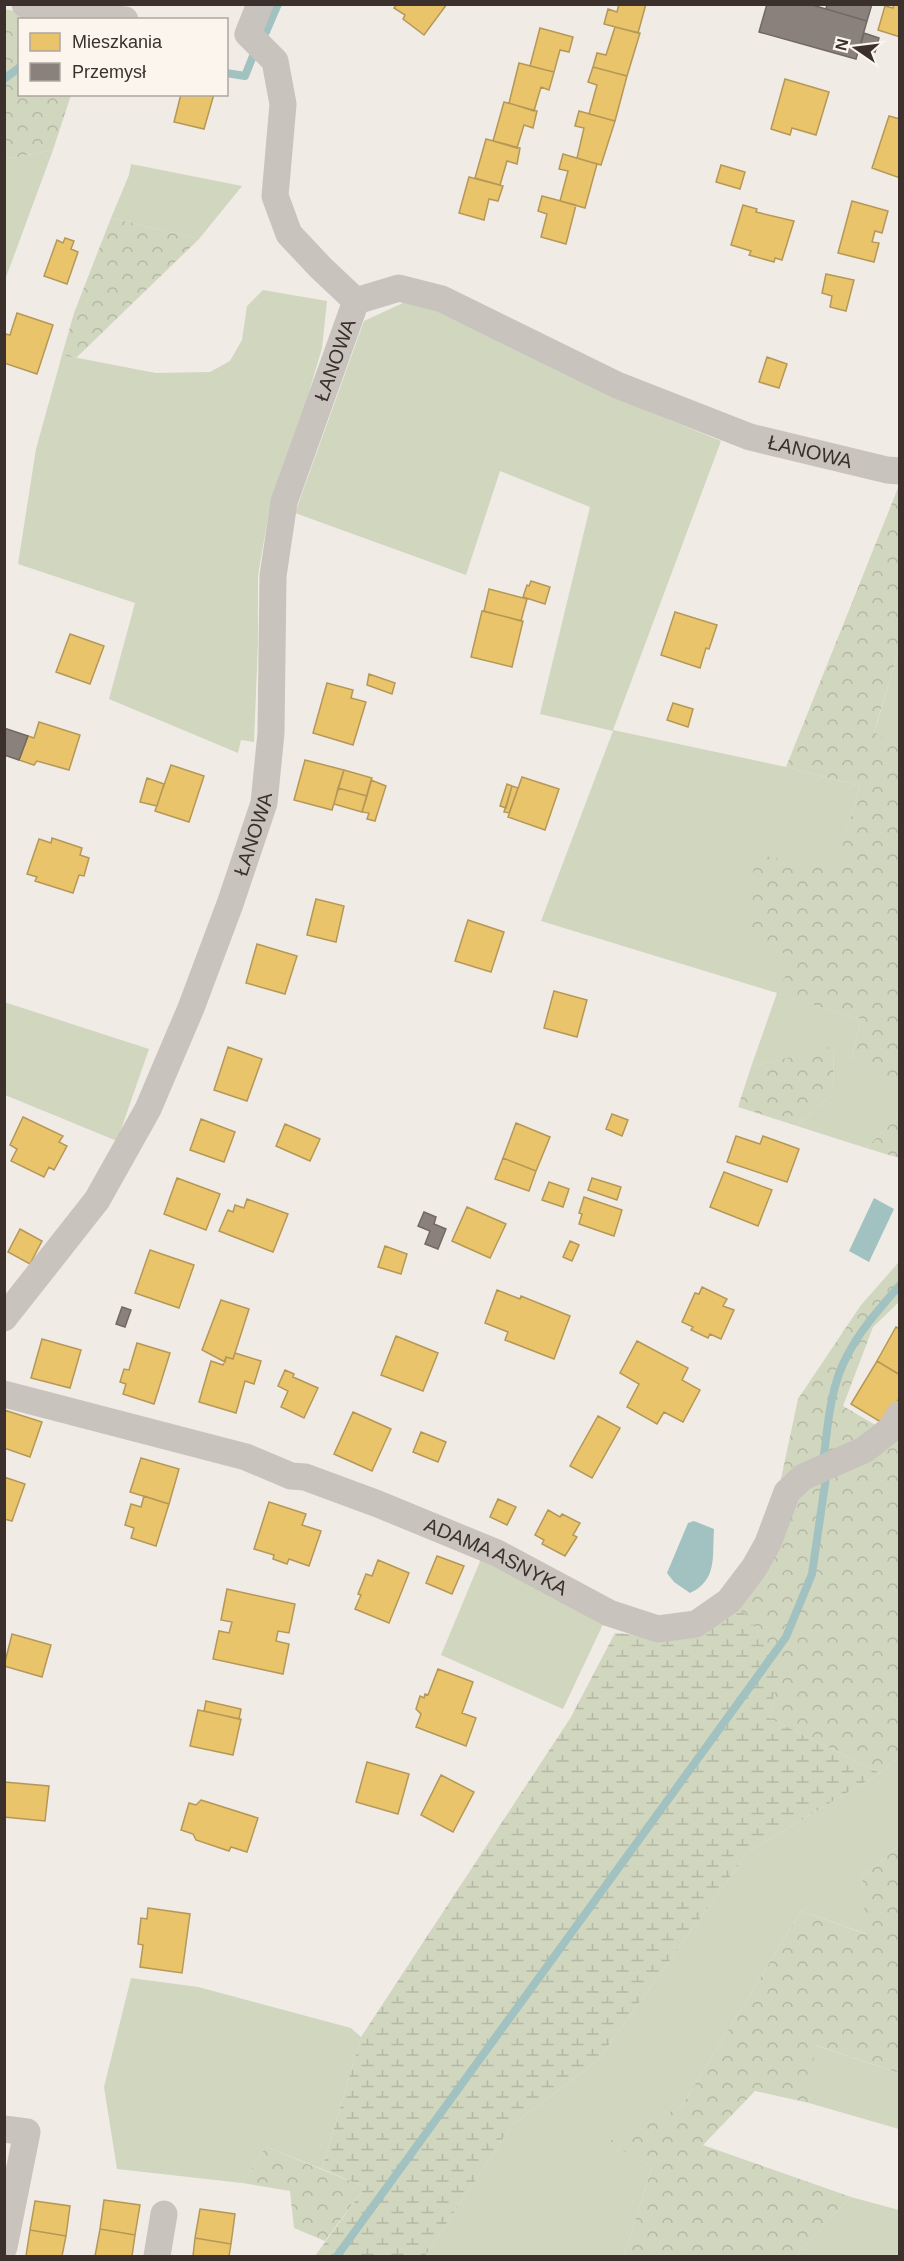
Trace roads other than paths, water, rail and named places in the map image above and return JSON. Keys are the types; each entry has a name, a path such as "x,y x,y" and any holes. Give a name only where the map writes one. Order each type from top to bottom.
{"street":[{"path":"25,4 106,18"},
{"name":"ŁANOWA","path":"260,4 237,31 275,61 283,104 275,196 289,234 356,301"},
{"name":"ŁANOWA","path":"356,301 399,288 442,298 617,385 750,438 887,470 900,471"},
{"name":"ŁANOWA","path":"4,1318 98,1200 148,1109 191,1008 230,904 264,803 271,733 273,576 284,502 356,301"},
{"name":"ADAMA ASNYKA","path":"4,1394 246,1456 291,1476 305,1478 378,1504 497,1553 609,1613 658,1629 696,1624 729,1601 754,1568 768,1543 787,1492 803,1477 864,1450 891,1430 900,1414"},
{"path":"4,2129 27,2132 4,2247"},
{"path":"157,2256 164,2214"}],"water":[{"path":"874,1198 894,1209 869,1262 849,1251"},
{"path":"694,1521 714,1529 713,1558 705,1581 690,1593 674,1582 667,1573 688,1523"}],"waterway":[{"path":"266,32 278,4"},
{"path":"228,73 245,76 253,56"},
{"path":"4,79 18,68"},
{"path":"824,1455 831,1404 842,1367 864,1328 900,1285"},
{"path":"337,2256 786,1637 812,1574 826,1477"}]}
